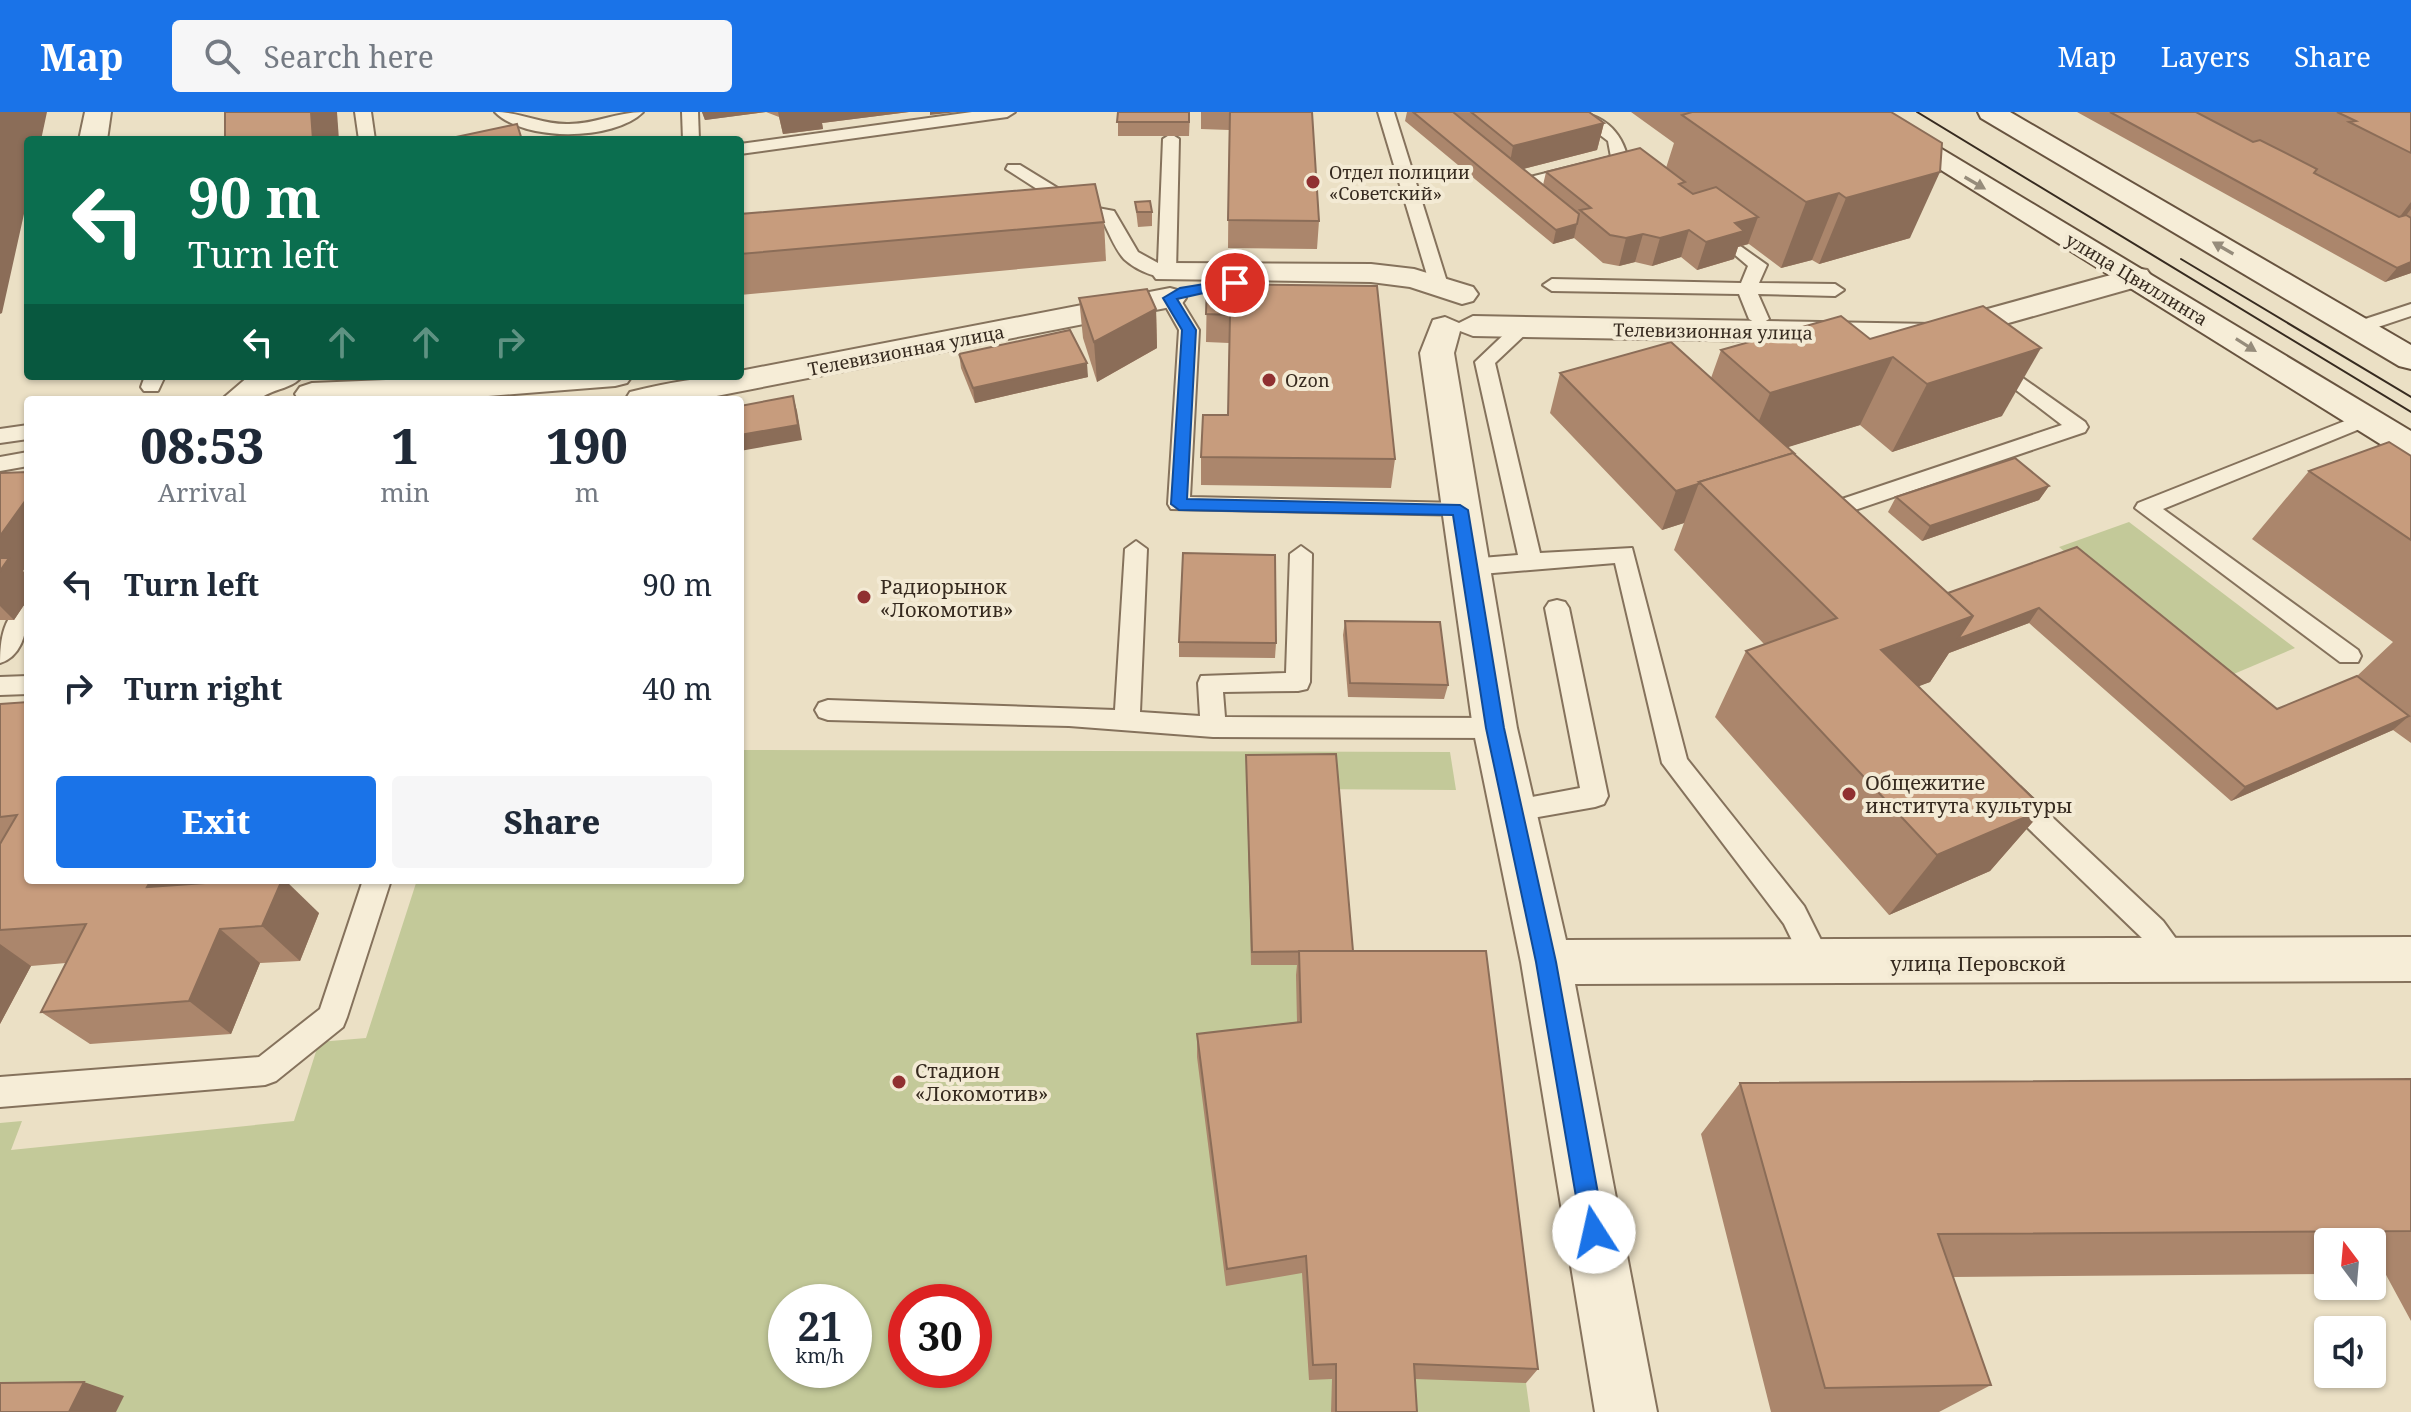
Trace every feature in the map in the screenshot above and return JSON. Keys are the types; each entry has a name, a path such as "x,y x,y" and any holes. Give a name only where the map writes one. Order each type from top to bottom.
{"street":[{"path":"94,136 98,112"},
{"name":"улица Цвиллинга","path":"1861,112 2411,447"},
{"path":"1991,112 2411,359"},
{"name":"Телевизионная улица","path":"1453,306 1566,315 1919,320 2124,270"},
{"name":"Телевизионная улица","path":"744,377 1164,283 1363,284 1523,327 1915,335 1952,332 2124,270"},
{"name":"Телевизионная улица","path":"744,358 907,334 1113,296 1164,283"},
{"path":"1453,306 1437,353 1460,510 1495,728 1546,962 1626,1412"},
{"path":"238,396 255,385 451,389 565,380"},
{"name":"Телевизионная улица","path":"660,396 731,380"},
{"name":"улица Перовской","path":"1546,962 1818,964 2411,959"}],"lane":[{"path":"363,112 366,136"},
{"path":"503,112 539,129 600,132 635,112"},
{"path":"690,112 691,136"},
{"path":"744,148 1007,112"},
{"path":"1386,112 1453,306"},
{"path":"1532,182 1625,164 1616,139 1578,112"},
{"path":"1164,283 1171,139"},
{"path":"1014,169 1082,210"},
{"path":"1051,213 1082,210 1108,215 1131,255 1164,283 1189,330 1179,504 1460,510"},
{"path":"1736,248 1758,265 1747,290 1759,319"},
{"path":"1552,285 1835,290"},
{"path":"2360,327 2411,310"},
{"path":"1523,327 1485,362 1531,562"},
{"path":"1841,507 2078,427 1952,332"},
{"path":"2349,656 2146,508 2365,419"},
{"path":"0,436 24,433"},
{"path":"0,464 24,460"},
{"path":"1127,720 1136,549"},
{"path":"1213,727 1210,683 1298,682 1301,554"},
{"path":"1469,567 1624,554 1675,763 1794,915 1818,964"},
{"path":"1515,810 1595,796 1557,608"},
{"path":"0,654 24,618"},
{"path":"0,686 24,685"},
{"path":"828,710 1127,720 1213,727 1495,728"},
{"path":"1994,778 2153,930 2178,962"},
{"path":"0,1092 265,1071 332,1017 376,884"}],"green space":[{"path":"2129,522 2295,648 2222,679 2059,547"},
{"name":"Стадион «Локомотив»","path":"744,750 1450,752 1456,790 1300,789 1304,880 1526,1383 1530,1412 0,1412 0,1123 22,1121 11,1150 294,1121 319,1042 366,1038 416,884 744,884"}],"building":[{"path":"225,112 311,112 313,136 225,136"},
{"path":"1118,112 1189,112 1189,122 1117,122"},
{"path":"1230,112 1312,112 1319,221 1228,220"},
{"path":"1413,112 1453,112 1579,214 1577,224 1556,230"},
{"path":"1471,112 1589,112 1604,123 1513,146"},
{"path":"1692,112 1891,112 1942,143 1940,172 1846,198 1839,193 1806,202 1682,115"},
{"path":"2110,112 2196,112 2253,142 2260,140 2317,169 2314,173 2399,217 2406,215 2411,218 2411,262 2397,268"},
{"path":"2337,112 2411,112 2411,153 2349,122 2356,121"},
{"path":"517,124 521,136 461,136"},
{"path":"1640,148 1685,182 1679,184 1693,194 1716,187 1758,217 1735,223 1744,231 1706,242 1689,230 1660,238 1643,234 1626,238 1610,235 1580,210 1591,208 1546,172"},
{"path":"1095,184 1104,222 744,254 744,214"},
{"path":"1150,201 1152,212 1137,212 1135,202"},
{"path":"1207,284 1377,286 1395,459 1201,457 1203,415 1228,415 1230,315 1206,314"},
{"path":"1147,289 1156,309 1094,342 1079,298"},
{"path":"1983,306 2041,348 1927,384 1893,357 1770,393 1721,350 1841,316 1870,339"},
{"path":"1070,330 1087,363 973,388 959,354"},
{"path":"1671,342 1794,453 1676,491 1560,373"},
{"path":"793,396 798,425 744,434 744,405"},
{"path":"2389,442 2411,456 2411,540 2309,471"},
{"path":"1793,453 1973,616 1881,650 2044,809 1937,855 1746,651 1837,618 1699,482"},
{"path":"2015,458 2049,486 1930,526 1896,497"},
{"path":"24,472 24,503 0,536 0,473"},
{"path":"2077,547 2277,709 2357,676 2409,716 2245,787 2039,608 1958,639 1973,616 1948,593"},
{"path":"1183,553 1275,555 1276,643 1179,642"},
{"path":"0,558 9,558 0,571"},
{"path":"1345,621 1440,622 1448,685 1350,683"},
{"path":"24,702 24,884 149,884 147,887 280,884 262,926 220,929 189,1001 41,1012 86,924 0,930 0,844 17,815 0,817 0,704"},
{"path":"1336,754 1353,951 1252,952 1246,755"},
{"path":"1299,951 1486,951 1538,1369 1414,1364 1417,1412 1336,1412 1336,1364 1313,1365 1306,1256 1227,1269 1197,1034 1301,1022"},
{"path":"2411,1079 2411,1231 2314,1228 2314,1232 1938,1234 1991,1385 1825,1388 1740,1083"},
{"path":"84,1382 69,1412 0,1412 0,1383"}],"tram line":[{"path":"1917,112 2411,412"},
{"path":"2181,259 2411,397"}],"place":[{"name":"Отдел полиции «Советский»","path":"1313,182"},
{"name":"Ozon","path":"1269,380"},
{"name":"Радиорынок «Локомотив»","path":"864,597"},
{"name":"Общежитие института культуры","path":"1849,794"},
{"name":"Стадион «Локомотив»","path":"899,1082"}],"route":[{"path":"1235,283 1185,291 1170,298 1189,330 1179,504 1460,510 1495,728 1546,962 1594,1232"}]}
